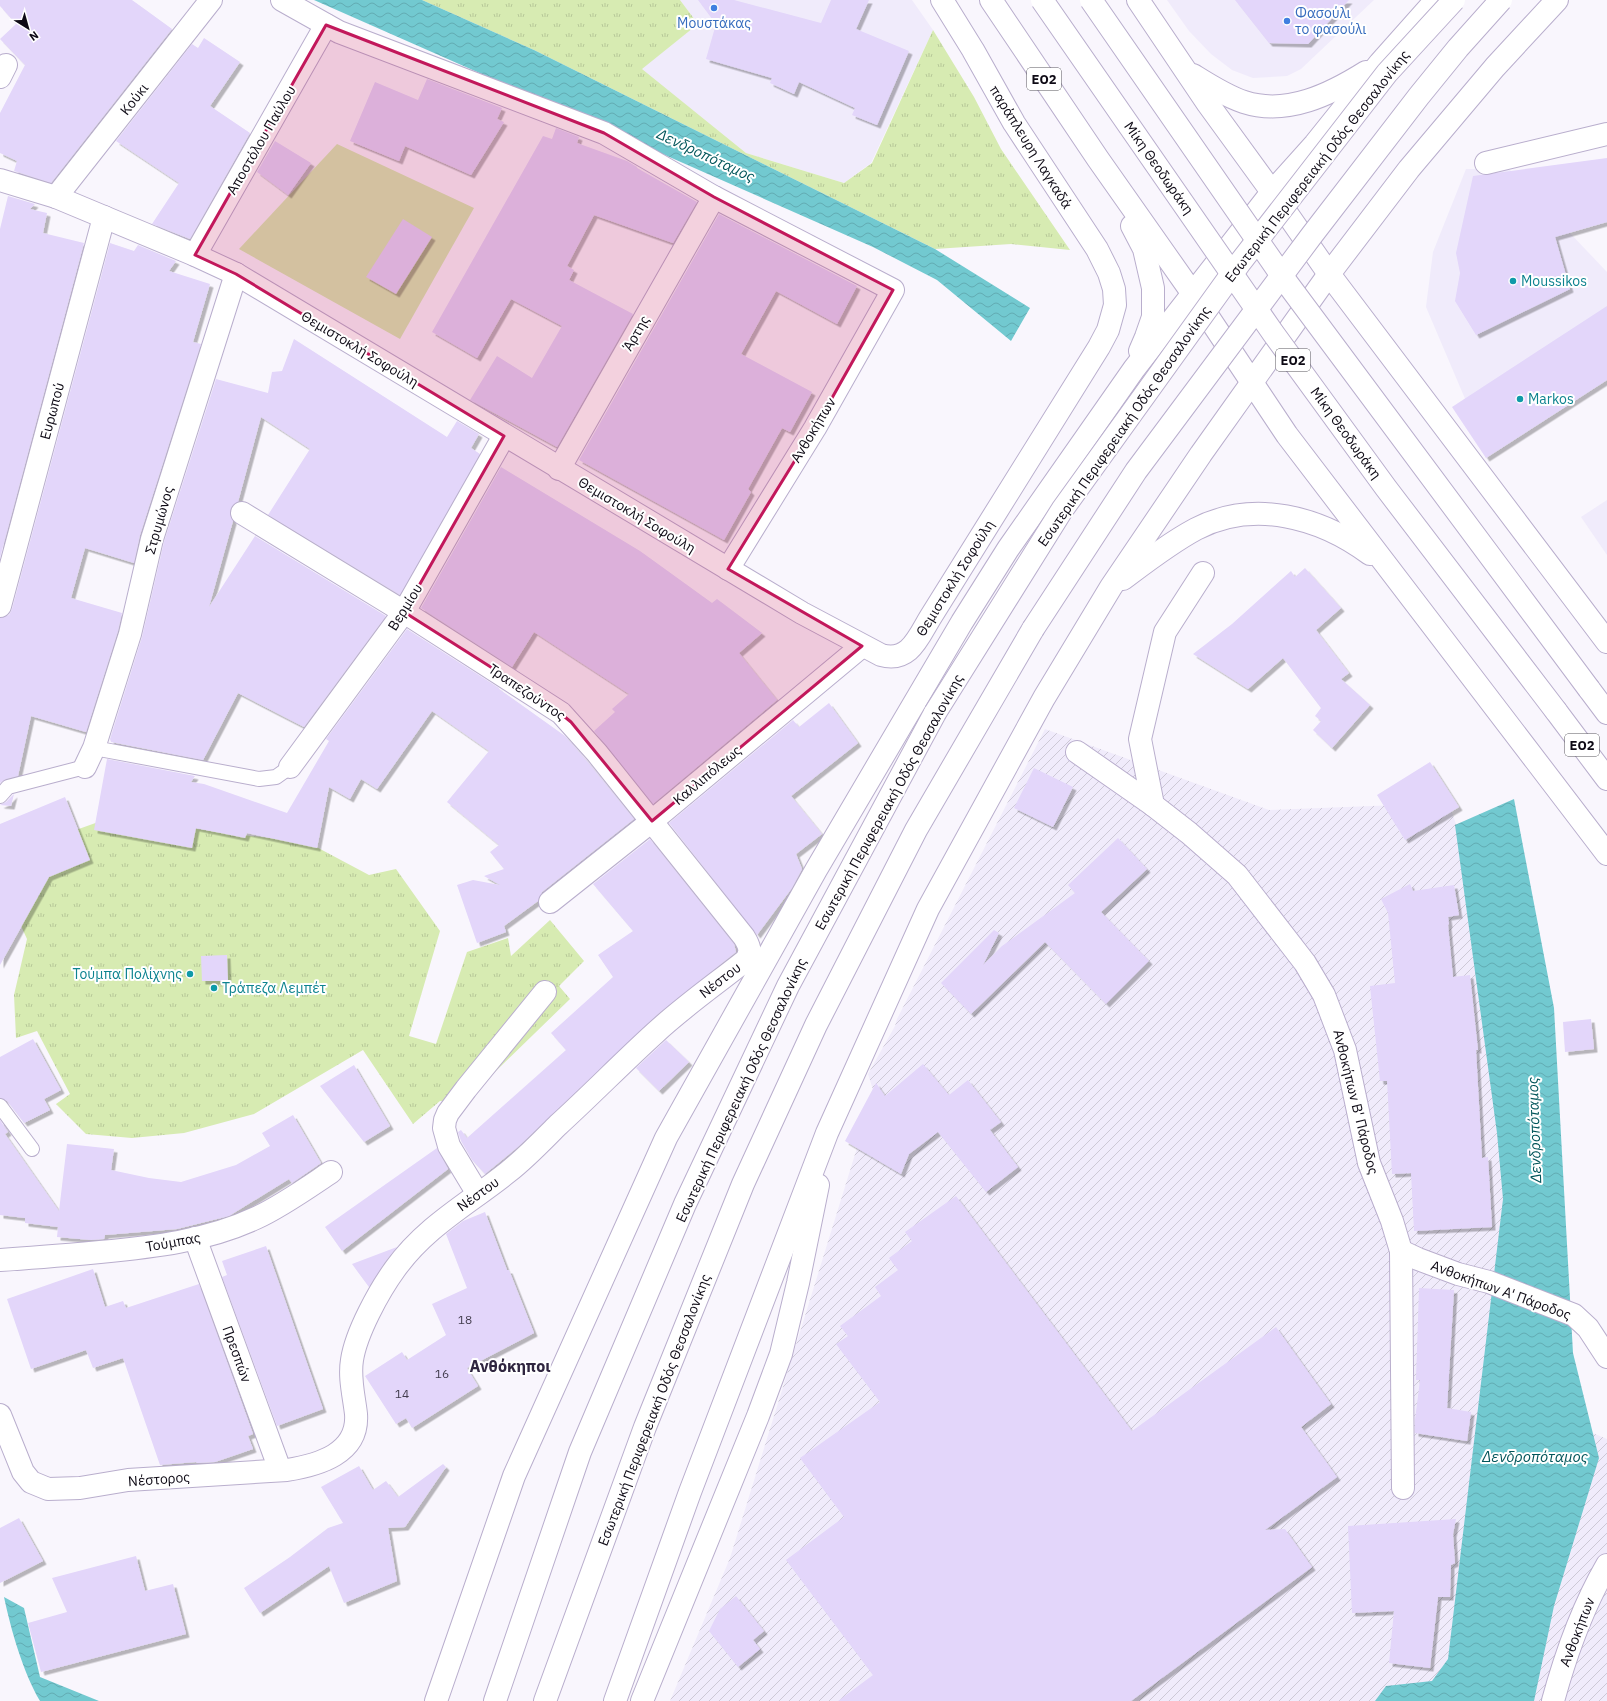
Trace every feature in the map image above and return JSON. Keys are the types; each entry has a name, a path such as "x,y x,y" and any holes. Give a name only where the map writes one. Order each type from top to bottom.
{"main road":[{"name":"Κούκι","path":"56,197 211,0"},
{"path":"282,0 339,32 604,133 714,197"},
{"name":"παράπλευρη Λαγκαδά","path":"942,0 973,50 1014,123 1100,255 1111,276 1115,296"},
{"name":"ΕΟ2","path":"991,0 1098,159 1193,294 1251,383 1304,458 1607,854"},
{"name":"Μίκη Θεοδωράκη","path":"1042,0 1277,339 1391,494 1607,779"},
{"path":"1091,0 1287,283 1607,713"},
{"path":"1138,0 1208,104 1329,274 1607,642"},
{"path":"436,1701 514,1476 666,1138 816,870 962,622 1008,549 1134,369 1272,192 1315,144 1380,63 1436,0"},
{"name":"Εσωτερική Περιφερειακή Οδός Θεσσαλονίκης","path":"495,1701 580,1452 685,1204 788,986 935,713 1062,510 1239,264 1387,73 1454,0"},
{"name":"Εσωτερική Περιφερειακή Οδός Θεσσαλονίκης","path":"545,1701 645,1427 743,1184 816,1024 916,830 1033,629 1136,471 1312,235 1419,96 1458,48 1501,0"},
{"path":"615,1701 690,1492 828,1133 928,909 1044,698 1111,588 1251,383 1329,274 1408,169 1495,66 1556,0"},
{"name":"Αποστόλου Παύλου","path":"195,255 326,25"},
{"path":"1187,72 1214,89 1236,99 1258,106 1271,106 1291,104 1323,96 1342,87 1380,63"},
{"path":"1486,163 1607,134"},
{"path":"1098,159 1144,249 1153,288 1153,317 1138,354 1134,369"},
{"name":"Θεμιστοκλή Σοφούλη","path":"0,180 56,197 195,255 236,274 559,469 802,613 862,646 888,657 902,654 914,645 1099,347 1113,317 1115,296"},
{"name":"Ανθοκήπων","path":"714,197 894,290 815,428 728,569"},
{"name":"Άρτης","path":"559,469 714,197"},
{"name":"Ευρωπού","path":"0,606 104,217"},
{"name":"Στρυμώνος","path":"89,758 130,634 152,539 236,274"},
{"name":"Βερμίου","path":"290,768 404,612 504,436"},
{"name":"Τραπεζούντος","path":"242,513 404,612 561,713 581,733 749,944"},
{"path":"1111,588 1159,552 1196,529 1232,516 1245,514 1277,514 1314,524 1351,541 1378,561 1414,600"},
{"path":"1154,805 1140,739 1165,632 1204,572"},
{"name":"Καλλιπόλεως","path":"550,902 652,821 862,646"},
{"name":"Ανθοκήπων Β' Πάροδος","path":"1077,752 1154,805 1189,833 1236,875 1305,964 1324,995 1345,1050 1369,1163 1392,1221 1401,1251 1403,1488"},
{"name":"Νέστου","path":"280,1470 310,1466 323,1462 348,1443 353,1433 356,1416 352,1383 352,1358 358,1338 376,1300 394,1269 413,1247 438,1223 508,1172 529,1154 656,1032 746,960 750,953 749,944"},
{"path":"478,1194 449,1146 444,1128 445,1120 448,1113 466,1089 545,992"},
{"path":"642,1701 758,1416 780,1354 798,1283 828,1133"},
{"name":"Τούμπας","path":"0,1260 129,1249 195,1238 223,1231 257,1217 331,1172"},
{"name":"Πρεσπών","path":"195,1238 280,1470"},
{"name":"Ανθοκήπων Α' Πάροδος","path":"1401,1251 1458,1274 1489,1282 1574,1315 1588,1328 1607,1357"},
{"name":"Νέστορος","path":"0,1415 23,1472 32,1482 38,1486 48,1489 63,1490 128,1480 280,1470"},
{"name":"Ανθοκήπων","path":"1553,1701 1573,1636 1592,1593 1607,1565"}],"lane":[{"path":"0,796 8,787 89,758 259,779 276,777 290,768"},
{"path":"0,1106 32,1149"}],"highlighted area":[{"path":"326,25 604,133 714,197 893,290 815,428 728,569 862,646 652,821 571,722 549,704 404,612 504,436 236,274 195,255"}],"shaded area":[{"path":"680,0 912,0 933,30 871,163 844,183 746,153 641,69 698,24"},
{"path":"1167,0 1374,0 1301,69 1287,76 1253,78 1232,70 1211,54 1189,31"},
{"path":"1466,169 1509,169 1607,272 1607,361 1483,441 1426,307 1433,252"},
{"path":"1607,500 1607,555 1581,517"},
{"path":"1045,729 1269,810 1449,803 1510,990 1516,1401 1607,1439 1607,1701 670,1701 730,1558 874,1093 868,1074 895,1026 897,1019"}],"green space":[{"path":"422,0 680,0 698,24 642,69 746,153 844,183 872,163 933,30 974,97 1001,149 1070,250 1011,244 935,249 534,50"},
{"path":"337,144 474,208 400,339 239,249"},
{"path":"115,816 216,832 307,842 369,875 396,869 440,931 409,1036 436,1044 467,952 508,938 511,956 550,920 584,961 559,986 570,999 464,1102 440,1101 413,1124 363,1050 254,1114 184,1133 132,1138 86,1134 56,1104 70,1094 37,1031 16,1038 14,995 27,939 6,893 48,840"}],"water":[{"path":"314,0 422,0 534,50 935,249 1030,308 1011,341 937,280 873,247"},
{"name":"Δενδροπόταμος","path":"1514,799 1554,1008 1573,1353 1599,1458 1554,1606 1534,1701 1375,1701 1386,1686 1432,1681 1448,1659 1503,1199 1497,1133 1455,825"},
{"path":"4,1597 24,1608 40,1677 99,1701 40,1701 28,1677 18,1650"}],"building":[{"path":"0,0 132,0 172,29 51,183 14,171 17,161 0,153 0,113 25,65 0,39 16,24 0,6"},
{"path":"698,0 734,0 821,23 831,0 869,0 856,29 909,51 877,125 852,115 855,108 799,82 794,94 770,83 772,78 706,59 716,24"},
{"path":"1235,0 1349,0 1308,44 1269,43"},
{"path":"204,38 240,62 210,106 250,133 190,239 152,224 179,183 116,141 192,44 198,48"},
{"path":"427,79 502,108 497,119 504,122 471,175 405,146 399,161 350,141 375,82 418,100"},
{"path":"556,128 579,137 577,143 627,161 697,202 673,243 594,215 567,266 574,270 569,280 633,314 557,447 470,400 497,356 532,378 562,326 511,299 477,358 432,332 543,136 552,139"},
{"path":"275,141 311,163 288,195 257,172"},
{"path":"1607,158 1607,222 1555,237 1570,289 1476,335 1455,301 1460,273 1456,253 1473,176"},
{"path":"8,196 35,204 30,209 47,213 43,233 84,243 0,558 0,229"},
{"path":"719,214 857,286 837,324 776,291 741,354 812,392 790,432 782,428 748,489 751,492 724,540 579,460"},
{"path":"403,219 432,237 396,294 366,277"},
{"path":"110,243 134,251 138,245 176,261 169,271 210,284 193,342 201,344 140,535 134,563 85,548 71,598 122,613 118,631 86,732 31,716 18,776 6,779 0,783 0,618 9,615 12,609"},
{"name":"Markos","path":"1607,306 1607,380 1486,458 1452,407"},
{"path":"294,339 447,437 457,421 479,434 471,448 480,454 400,595 268,515 310,449 261,417 238,502 232,506 230,512 233,521 209,607 255,536 386,616 304,727 238,693 203,760 111,742 110,739 142,637 164,542 216,379 268,393 272,372 282,371"},
{"path":"501,467 640,551 712,603 717,599 762,633 739,653 777,700 653,804 594,731 615,712 612,709 629,694 534,632 512,667 421,608"},
{"path":"1305,568 1341,608 1316,630 1349,673 1341,679 1370,705 1332,748 1313,730 1321,721 1315,716 1321,708 1283,658 1248,689 1193,654 1232,624 1291,571 1295,577"},
{"path":"407,629 499,688 565,736 634,819 542,892 538,901 504,926 506,932 477,943 457,885 473,880 500,885 484,876 504,869 490,852 499,845 447,802 489,751 432,711 377,789 361,779 350,799 329,787 317,848 247,833 245,838 196,828 192,848 94,830 107,759 195,776 191,782 204,784 287,813 329,741 326,739"},
{"path":"829,703 858,743 791,796 822,834 796,854 802,869 792,888 757,935 669,823 793,720 799,727"},
{"path":"1430,762 1459,807 1405,840 1377,795"},
{"path":"1034,768 1073,787 1053,827 1014,808"},
{"path":"14,794 11,806 0,805 6,802"},
{"path":"65,797 90,860 49,877 0,965 0,824"},
{"path":"1118,838 1147,869 1101,912 1149,961 1106,1004 1045,942 971,1014 941,983 994,930 999,933 983,965 1002,946 1075,893 1068,885"},
{"path":"650,839 734,944 736,952 658,1014 519,1146 485,1174 472,1160 461,1141 458,1132 461,1130 467,1138 566,1050 551,1033 613,977 598,955 633,931 593,884"},
{"path":"1410,884 1413,891 1454,885 1459,915 1448,917 1453,977 1470,975 1478,1050 1476,1050 1482,1158 1488,1157 1492,1227 1414,1231 1411,1173 1392,1174 1387,1081 1380,1081 1370,986 1395,983 1388,913 1381,899"},
{"path":"227,955 228,981 202,981 201,956"},
{"path":"1591,1019 1594,1049 1565,1052 1563,1022"},
{"path":"33,1039 61,1090 44,1099 50,1110 24,1123 7,1101 0,1098 0,1057"},
{"path":"666,1040 689,1062 659,1091 636,1068"},
{"path":"923,1064 949,1095 968,1080 1001,1122 990,1130 1018,1167 986,1192 938,1132 909,1154 901,1174 845,1141 876,1083 885,1096"},
{"path":"354,1065 390,1126 364,1142 320,1086"},
{"path":"293,1115 321,1163 292,1183 289,1179 229,1216 177,1229 105,1235 104,1239 91,1240 57,1237 58,1227 25,1223 25,1218 0,1215 0,1120 8,1132 5,1134 59,1211 67,1144 114,1149 111,1170 149,1178 181,1182 236,1165 270,1146 262,1133"},
{"path":"437,1148 448,1169 342,1251 325,1227"},
{"path":"956,1196 1132,1431 1276,1327 1331,1404 1301,1427 1337,1477 1265,1530 1285,1529 1312,1567 1131,1701 838,1701 873,1675 786,1560 844,1517 800,1458 880,1402 836,1344 848,1336 840,1326 881,1296 875,1287 898,1270 889,1258 912,1241 905,1232"},
{"path":"485,1212 507,1270 509,1270 534,1333 467,1368 478,1386 412,1428 406,1418 396,1424 365,1376 402,1352 407,1360 446,1335 432,1304 467,1288 446,1234 463,1221"},
{"path":"266,1246 323,1409 277,1426 222,1277 227,1275 222,1261"},
{"path":"397,1247 385,1262 369,1287 352,1264"},
{"path":"93,1269 105,1307 123,1301 126,1308 199,1284 253,1434 248,1436 253,1449 215,1462 160,1465 123,1358 93,1368 86,1350 31,1369 7,1299"},
{"path":"1419,1288 1454,1290 1447,1408 1471,1412 1467,1441 1415,1433 1415,1420 1420,1380 1416,1380"},
{"path":"443,1464 446,1467 405,1527 388,1528 397,1581 344,1603 329,1566 260,1613 244,1588 290,1557 328,1528 343,1523 321,1487 359,1466 373,1490 386,1481 398,1497"},
{"path":"19,1518 43,1561 0,1583 0,1528"},
{"path":"1456,1519 1453,1534 1455,1563 1451,1565 1450,1597 1438,1597 1430,1668 1389,1663 1394,1611 1352,1613 1348,1526"},
{"path":"136,1556 145,1591 173,1584 186,1634 41,1672 28,1623 67,1612 52,1578"},
{"path":"736,1596 764,1631 753,1640 760,1649 738,1667 709,1631 720,1609"}],"place":[{"name":"Μουστάκας","path":"714,8"},
{"name":"Φασούλι το φασούλι","path":"1287,21"},
{"name":"Moussikos","path":"1513,281"},
{"name":"Markos","path":"1520,399"},
{"name":"Τούμπα Πολίχνης","path":"190,974"},
{"name":"Τράπεζα Λεμπέτ","path":"214,988"}],"district":[{"name":"Ανθόκηποι","path":"510,1366"}]}
